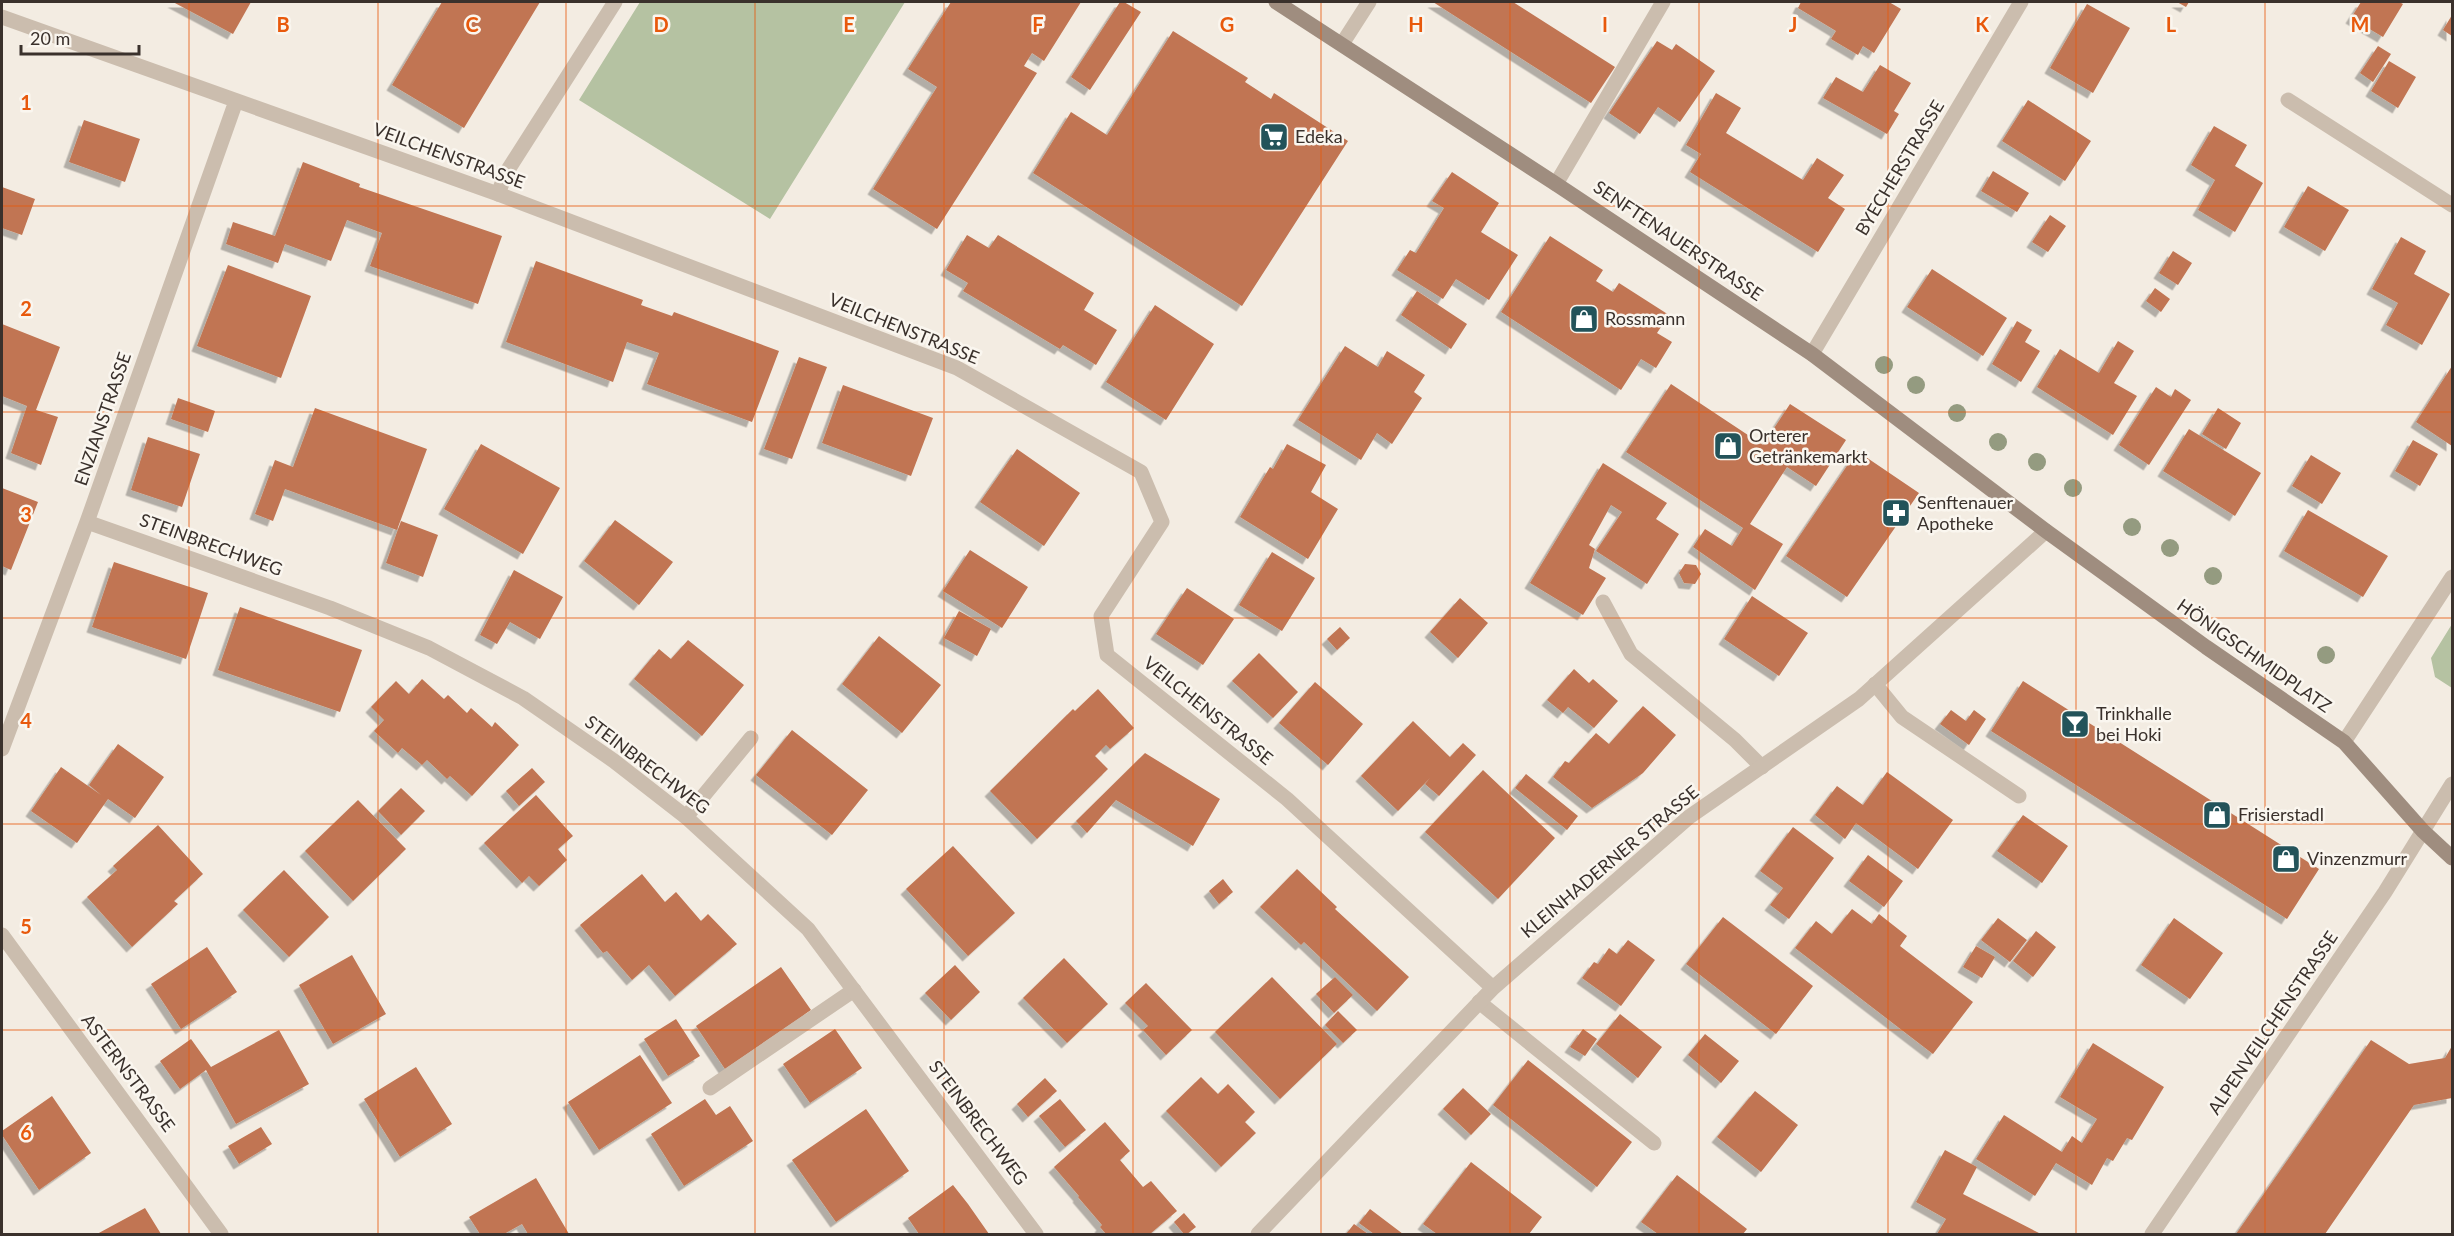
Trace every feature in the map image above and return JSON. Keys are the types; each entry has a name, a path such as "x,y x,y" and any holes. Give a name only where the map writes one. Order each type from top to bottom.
{"street":[{"path":"498,194 506,173 615,2"},
{"name":"SENFTENAUERSTRASSE","path":"1276,2 1812,354 2046,531"},
{"path":"1342,44 1369,2"},
{"path":"1556,184 1663,2"},
{"name":"BYECHERSTRASSE","path":"1812,354 2021,2"},
{"name":"VEILCHENSTRASSE","path":"2,17 498,194 957,368 1141,472 1162,522 1101,616 1107,655 1287,799 1493,988"},
{"path":"2288,100 2452,205"},
{"name":"ENZIANSTRASSE","path":"2,749 87,522 236,101"},
{"name":"STEINBRECHWEG","path":"87,522 330,608 429,648 523,698 614,761 687,817 808,929 1036,1234"},
{"name":"KLEINHADERNER STRASSE","path":"1258,1234 1493,988 1689,818 1859,699 2046,531"},
{"name":"HÖNIGSCHMIDPLATZ","path":"2046,531 2206,647 2344,742 2422,831"},
{"path":"2344,742 2452,577"},
{"path":"1603,602 1631,654 1735,740 1762,766"},
{"path":"1875,684 1902,717 2019,796"},
{"path":"687,817 751,738"},
{"name":"ALPENVEILCHENSTRASSE","path":"2152,1234 2385,892 2452,784"},
{"path":"2422,831 2452,858"},
{"name":"ASTERNSTRASSE","path":"2,935 221,1234"},
{"path":"710,1088 854,990"},
{"path":"1479,1002 1654,1143"}],"green space":[{"path":"640,2 905,2 770,219 579,100"},
{"path":"2452,624 2452,688 2435,677 2431,658"}],"building":[{"path":"173,2 251,2 233,34"},
{"path":"442,2 540,2 464,128 392,85"},
{"path":"951,2 1081,2 1044,61 1032,53 1024,66 1037,73 937,229 873,189 937,87 908,69"},
{"path":"1120,2 1141,12 1090,90 1071,77"},
{"path":"1433,2 1513,2 1615,67 1591,103"},
{"path":"1801,2 1889,2 1901,9 1874,53 1863,46 1858,55 1831,39 1836,31 1798,8"},
{"path":"2177,2 2189,2 2186,7"},
{"path":"2361,2 2399,2 2403,4 2383,37 2351,18"},
{"path":"2087,4 2130,28 2093,93 2050,68"},
{"path":"2452,15 2452,36 2443,30"},
{"path":"1173,31 1248,78 1245,82 1271,99 1274,93 1348,141 1242,306 1033,173 1071,112 1107,135"},
{"path":"1657,41 1672,50 1676,44 1715,71 1680,122 1658,107 1640,134 1609,113"},
{"path":"2378,46 2391,54 2373,82 2360,73"},
{"path":"2389,61 2416,77 2398,108 2371,91"},
{"path":"1880,65 1911,83 1894,111 1899,114 1887,134 1823,98 1836,77 1863,92"},
{"path":"1716,93 1741,108 1726,133 1803,180 1817,158 1844,175 1828,198 1845,209 1818,252 1690,172 1701,154 1686,145"},
{"path":"2028,100 2091,141 2065,181 2002,141"},
{"path":"84,120 140,139 125,182 69,162"},
{"path":"2214,126 2247,145 2235,166 2263,183 2235,232 2198,210 2215,180 2191,165"},
{"path":"303,162 360,184 359,187 502,236 478,304 370,266 382,233 347,220 331,261 285,244 278,263 226,244 233,222 275,236"},
{"path":"1993,171 2029,193 2017,212 1981,191"},
{"path":"1452,172 1499,203 1481,232 1518,255 1489,300 1456,279 1443,299 1397,270 1410,250 1416,253 1444,208 1432,201"},
{"path":"2308,186 2349,210 2325,251 2284,227"},
{"path":"2,187 35,199 22,235 2,228"},
{"path":"2050,215 2066,226 2048,252 2032,242"},
{"path":"967,235 989,248 998,235 1094,293 1084,310 1117,330 1096,365 1063,345 1060,349 963,291 968,283 946,270"},
{"path":"1550,236 1603,270 1596,281 1613,292 1619,283 1669,315 1657,333 1672,342 1656,368 1641,359 1621,390 1501,312"},
{"path":"2401,237 2426,251 2414,274 2450,294 2422,345 2386,325 2398,303 2372,289"},
{"path":"2173,251 2192,263 2178,285 2159,273"},
{"path":"536,261 643,300 641,305 672,316 674,312 779,351 752,422 647,384 659,353 627,342 613,382 506,342"},
{"path":"228,265 311,296 281,378 197,346"},
{"path":"1932,269 2007,318 1983,356 1907,307"},
{"path":"2155,288 2170,299 2161,312 2146,301"},
{"path":"1417,291 1467,324 1451,349 1401,315"},
{"path":"1155,305 1214,344 1166,420 1106,382"},
{"path":"2017,321 2032,330 2025,342 2040,351 2021,382 1992,364"},
{"path":"2,324 60,347 36,410 58,417 41,465 11,453 27,406 2,396"},
{"path":"2118,341 2134,351 2114,383 2137,396 2113,435 2037,387 2060,349 2099,373"},
{"path":"1345,346 1378,367 1387,351 1425,375 1414,392 1422,398 1392,444 1377,433 1361,460 1298,420"},
{"path":"799,357 827,367 792,459 764,449"},
{"path":"2452,366 2452,446 2416,422"},
{"path":"1671,384 1763,445 1790,404 1846,440 1816,486 1787,467 1750,524 1783,544 1755,590 1693,547 1705,529 1732,546 1743,528 1626,452"},
{"path":"843,385 933,418 911,476 822,443"},
{"path":"2156,387 2171,397 2175,389 2191,400 2149,465 2119,445"},
{"path":"178,398 215,411 208,432 171,419"},
{"path":"315,408 427,449 397,530 285,489 273,521 255,514 275,460 293,467"},
{"path":"2218,408 2241,423 2226,449 2202,434"},
{"path":"2189,429 2261,473 2235,516 2163,471"},
{"path":"148,437 200,454 182,507 131,490"},
{"path":"2413,440 2438,454 2420,486 2395,471"},
{"path":"481,444 560,488 523,554 444,509"},
{"path":"1287,444 1326,465 1311,492 1338,509 1308,559 1240,517 1270,467 1273,469"},
{"path":"1017,449 1080,493 1044,546 980,502"},
{"path":"1857,451 1919,493 1847,597 1786,556"},
{"path":"2311,455 2341,473 2322,504 2292,486"},
{"path":"1603,463 1667,503 1656,519 1679,534 1647,584 1596,551 1622,512 1611,505 1589,545 1595,549 1589,568 1606,578 1583,615 1530,583"},
{"path":"2,488 38,502 11,570 2,566"},
{"path":"2308,510 2388,556 2363,597 2284,551"},
{"path":"615,520 673,562 639,605 584,561"},
{"path":"401,521 438,535 423,577 386,563"},
{"path":"970,550 1028,587 1002,628 943,591"},
{"path":"1272,552 1315,578 1282,631 1239,605"},
{"path":"114,562 208,593 186,659 92,627"},
{"path":"1685,564 1696,565 1701,574 1695,584 1684,583 1679,573"},
{"path":"514,570 563,597 540,639 510,622 497,644 480,635"},
{"path":"1187,588 1234,619 1203,665 1156,634"},
{"path":"1752,596 1808,633 1779,676 1724,639"},
{"path":"1460,598 1488,623 1458,658 1430,632"},
{"path":"240,607 362,650 340,712 218,670"},
{"path":"959,611 991,629 977,656 944,638"},
{"path":"1340,627 1350,638 1337,650 1327,639"},
{"path":"879,636 941,685 902,733 842,684"},
{"path":"688,640 744,685 702,736 634,679 659,649 671,659"},
{"path":"1259,653 1298,692 1273,718 1232,681"},
{"path":"1574,669 1589,683 1593,679 1618,701 1594,728 1568,707 1563,713 1547,700"},
{"path":"422,679 444,699 448,695 467,713 471,708 492,727 495,722 519,745 472,796 450,776 447,779 427,760 422,765 402,748 398,753 374,731 384,720 371,707 396,681 409,694"},
{"path":"2023,681 2319,869 2287,919 1991,731"},
{"path":"1315,682 1363,724 1328,765 1279,723"},
{"path":"1098,689 1134,728 1110,749 1106,745 1095,756 1108,769 1037,839 990,791 1073,709 1075,711"},
{"path":"1643,706 1676,735 1643,773 1592,808 1553,777 1565,761 1569,763 1596,733 1609,744"},
{"path":"1951,710 1966,721 1974,710 1986,719 1969,745 1940,724"},
{"path":"1413,721 1450,757 1463,743 1476,755 1439,796 1425,784 1430,778 1398,811 1361,776"},
{"path":"792,730 868,790 832,835 756,775"},
{"path":"118,744 164,777 135,818 108,799 77,843 31,811 61,767 101,795 89,785"},
{"path":"1145,753 1220,799 1193,846 1116,800 1087,833 1076,821"},
{"path":"532,768 545,782 519,806 506,791"},
{"path":"1483,770 1555,838 1498,899 1425,832"},
{"path":"1887,772 1953,820 1918,869 1856,823 1845,839 1815,815 1837,786 1863,805"},
{"path":"1526,774 1578,816 1567,830 1515,788"},
{"path":"401,788 425,811 401,835 378,811"},
{"path":"536,795 573,836 558,849 567,860 539,886 529,876 522,883 484,843"},
{"path":"358,800 406,849 353,901 305,851"},
{"path":"2023,815 2068,846 2042,883 1997,851"},
{"path":"158,825 203,874 174,901 178,904 132,947 87,897 117,870 113,866"},
{"path":"1793,827 1834,858 1789,919 1770,905 1783,888 1760,871"},
{"path":"953,846 1015,913 968,956 906,889"},
{"path":"1868,855 1903,881 1884,907 1849,881"},
{"path":"1297,869 1337,907 1335,909 1409,977 1377,1011 1304,942 1301,945 1260,907"},
{"path":"284,870 329,917 289,957 243,910"},
{"path":"642,874 665,902 676,892 701,921 708,914 737,944 675,996 649,965 632,980 607,951 603,953 580,925"},
{"path":"1223,879 1233,892 1219,904 1209,891"},
{"path":"1852,909 1872,924 1879,914 1907,936 1900,946 1973,1002 1933,1054 1795,948 1816,921 1832,934"},
{"path":"1723,917 1813,986 1776,1034 1686,964"},
{"path":"1998,918 2027,940 2010,962 1981,940"},
{"path":"2174,918 2223,953 2190,999 2141,965"},
{"path":"2036,931 2056,947 2033,977 2013,961"},
{"path":"1628,940 1655,960 1621,1006 1582,978 1594,962 1598,964 1609,948 1617,954"},
{"path":"1976,946 1995,957 1982,978 1963,967"},
{"path":"207,947 237,992 181,1029 151,984"},
{"path":"352,955 386,1014 333,1044 299,985"},
{"path":"1064,958 1108,1004 1067,1043 1023,998"},
{"path":"955,965 980,992 951,1020 925,993"},
{"path":"781,967 811,1010 725,1069 696,1026"},
{"path":"1272,977 1337,1044 1280,1099 1215,1032"},
{"path":"1335,977 1353,995 1334,1013 1316,994"},
{"path":"1146,983 1192,1030 1166,1055 1143,1030 1148,1026 1125,1003"},
{"path":"1338,1011 1357,1030 1343,1043 1325,1025"},
{"path":"1620,1014 1662,1047 1638,1078 1596,1044"},
{"path":"676,1019 700,1056 668,1076 644,1039"},
{"path":"835,1029 862,1068 810,1103 783,1064"},
{"path":"1583,1029 1597,1039 1585,1056 1570,1047"},
{"path":"279,1030 309,1084 236,1124 206,1070 180,1089 160,1061 191,1039 211,1067"},
{"path":"1705,1034 1739,1061 1721,1083 1688,1055"},
{"path":"2371,1040 2409,1064 2445,1058 2452,1046 2452,1098 2414,1105 2325,1234 2236,1234"},
{"path":"2093,1043 2164,1087 2132,1140 2127,1138 2113,1161 2107,1158 2092,1185 2056,1163 2035,1196 1976,1159 2004,1115 2062,1152 2072,1136 2082,1143 2097,1119 2060,1097"},
{"path":"640,1055 672,1103 599,1150 568,1102"},
{"path":"1528,1060 1632,1142 1597,1187 1493,1105"},
{"path":"416,1067 452,1124 400,1157 364,1099"},
{"path":"1201,1077 1218,1094 1228,1084 1255,1112 1245,1122 1256,1133 1221,1167 1166,1111"},
{"path":"1045,1078 1057,1091 1028,1117 1017,1104"},
{"path":"1463,1088 1491,1114 1471,1135 1443,1109"},
{"path":"1755,1091 1798,1125 1761,1172 1717,1137"},
{"path":"52,1096 91,1153 39,1190 2,1135 2,1131"},
{"path":"705,1099 716,1115 730,1106 753,1141 684,1186 651,1134"},
{"path":"1060,1099 1086,1130 1065,1147 1039,1116"},
{"path":"866,1109 909,1171 836,1222 792,1160"},
{"path":"1105,1122 1130,1151 1120,1160 1143,1187 1151,1181 1177,1211 1150,1234 1106,1234 1100,1227 1102,1225 1054,1167"},
{"path":"261,1127 272,1144 239,1164 228,1146"},
{"path":"1945,1150 1977,1167 1963,1194 2041,1234 1937,1234 1946,1219 1916,1202"},
{"path":"1471,1162 1542,1217 1529,1234 1437,1234 1423,1224"},
{"path":"1677,1175 1747,1229 1743,1234 1658,1234 1641,1222"},
{"path":"536,1178 569,1234 528,1234 522,1224 504,1234 480,1234 469,1217"},
{"path":"953,1185 989,1234 919,1234 908,1218"},
{"path":"145,1208 161,1234 97,1234"},
{"path":"1370,1209 1403,1234 1374,1234 1359,1223"},
{"path":"1184,1213 1196,1227 1187,1234 1184,1234 1174,1222"},
{"path":"1354,1224 1368,1234 1346,1234"}],"place":[{"name":"Edeka","path":"1274,137"},
{"name":"Rossmann","path":"1584,319"},
{"name":"Orterer Getränkemarkt","path":"1728,446"},
{"name":"Senftenauer Apotheke","path":"1896,513"},
{"name":"Trinkhalle bei Hoki","path":"2075,724"},
{"name":"Frisierstadl","path":"2217,815"},
{"name":"Vinzenzmurr","path":"2286,859"}]}
